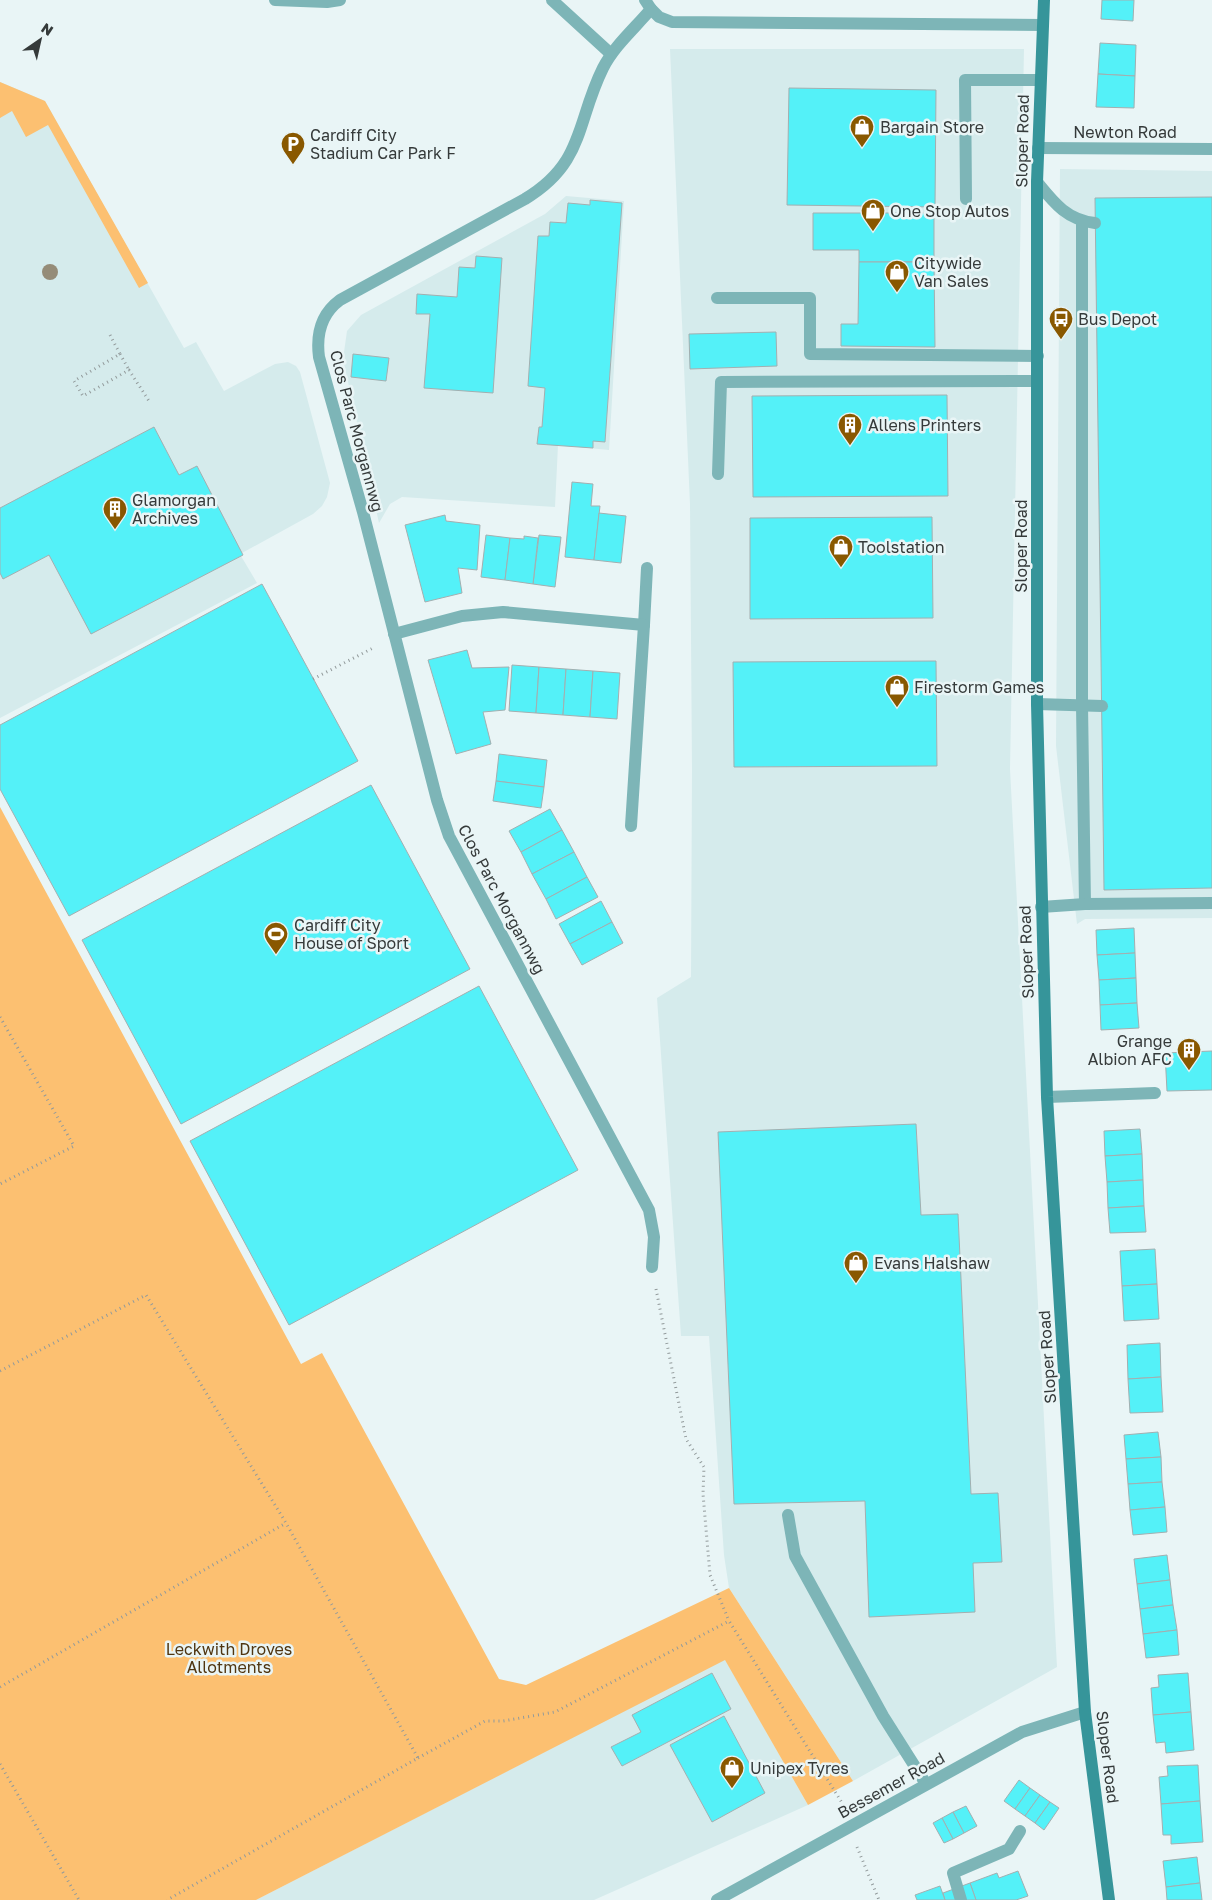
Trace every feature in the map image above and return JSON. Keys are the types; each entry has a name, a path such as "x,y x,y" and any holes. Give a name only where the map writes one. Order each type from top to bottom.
{"street":[{"path":"275,0 327,2 340,0"},
{"path":"552,0 611,54"},
{"name":"Sloper Road","path":"1044,0 1037,182 1037,704 1047,1097 1085,1712 1109,1900"},
{"name":"Clos Parc Morgannwg","path":"652,1267 654,1237 648,1210 448,836 363,512 319,357 317,345 321,324 326,314 340,300 525,199 552,179 574,147 598,79 611,54 648,5 659,17 672,22 1044,25"},
{"path":"966,198 965,80 1040,80"},
{"name":"Newton Road","path":"1038,148 1212,149"},
{"path":"1037,182 1060,210 1082,222 1095,223"},
{"path":"1082,222 1082,705 1085,904"},
{"path":"717,298 810,298 810,354 1038,356"},
{"path":"718,474 721,382 1037,381"},
{"path":"631,826 647,568"},
{"path":"395,639 462,616 503,612 644,625"},
{"path":"1037,704 1102,706"},
{"path":"1041,907 1085,904 1212,903"},
{"path":"1047,1097 1155,1093"},
{"path":"788,1514 795,1556 883,1716 926,1784"},
{"name":"Bessemer Road","path":"717,1900 1022,1732 1085,1712"},
{"path":"961,1900 953,1873 1009,1849 1020,1831"}],"path":[{"path":"110,335 140,390 149,401"},
{"path":"120,354 74,381 83,396 129,370"},
{"path":"313,679 370,648 395,639"},
{"path":"0,1017 74,1146 0,1184"},
{"path":"652,1267 686,1439 704,1467 703,1494 710,1575 729,1621 852,1825 879,1900"},
{"path":"0,1370 146,1295 286,1523 418,1758"},
{"path":"0,1686 286,1523"},
{"path":"167,1900 485,1721 503,1721 555,1712 729,1621"},
{"path":"0,1764 79,1900"}],"shaded area":[{"path":"670,49 1024,49 1010,769 1057,1667 853,1781 729,1588 724,1555 709,1336 681,1336 657,998 691,977 690,504"},
{"path":"0,82 45,101 184,348 196,342 224,391 275,364 288,362 296,366 300,372 330,483 327,497 322,506 313,514 242,553 241,556 257,583 0,718"},
{"path":"1060,169 1212,171 1212,918 1085,919 1077,924 1056,746"},
{"path":"566,196 624,201 609,450 558,445 555,507 402,497 390,504 379,523 343,359 347,331 361,315 545,214"},
{"path":"725,1659 808,1805 594,1900 256,1900"}],"green space":[{"path":"0,82 45,101 148,283 139,288 48,125 26,137 12,111 0,118"},
{"name":"Leckwith Droves Allotments","path":"0,807 301,1364 322,1353 499,1679 526,1685 729,1588 853,1781 808,1805 725,1660 256,1900 0,1900"}],"building":[{"path":"1102,0 1134,0 1133,21 1101,19"},
{"path":"1100,43 1136,45 1135,76 1098,74"},
{"path":"1098,74 1135,76 1134,108 1096,107"},
{"name":"Bargain Store","path":"789,88 936,90 935,207 787,205"},
{"path":"1212,197 1212,888 1104,890 1095,198"},
{"path":"590,200 622,203 605,442 593,441 593,448 537,444 539,427 542,427 545,388 528,386 538,236 549,236 550,222 566,223 568,203 590,205"},
{"name":"One Stop Autos","path":"813,213 934,213 934,262 859,262 859,250 813,250"},
{"path":"476,256 502,258 493,393 424,388 430,314 416,314 417,294 457,297 459,267 475,268"},
{"name":"Citywide Van Sales","path":"859,262 934,262 935,347 841,346 841,324 858,324"},
{"path":"776,332 777,366 690,369 689,334"},
{"path":"353,354 389,358 386,381 351,377"},
{"name":"Allens Printers","path":"947,395 948,496 753,497 752,396"},
{"name":"Glamorgan Archives","path":"154,427 179,475 197,466 243,555 91,634 49,555 3,579 0,573 0,508"},
{"path":"572,482 593,484 591,506 600,506 594,560 565,557"},
{"path":"599,513 626,516 621,563 594,560"},
{"path":"445,515 446,521 480,525 477,570 458,568 462,593 425,602 405,525"},
{"name":"Toolstation","path":"932,517 933,618 750,619 750,518"},
{"path":"486,535 510,538 505,580 481,577"},
{"path":"539,535 561,537 555,587 533,584"},
{"path":"524,536 538,538 533,584 505,580 510,538 524,539"},
{"path":"262,584 358,761 69,916 0,789 0,725"},
{"path":"467,650 472,668 509,667 505,710 483,712 491,744 456,754 428,660"},
{"path":"936,661 937,766 734,767 733,662"},
{"path":"512,665 539,667 536,713 509,711"},
{"path":"539,667 566,669 563,715 536,713"},
{"path":"566,669 593,671 590,717 563,715"},
{"path":"593,671 620,673 617,719 590,717"},
{"path":"499,754 547,760 544,787 496,781"},
{"path":"496,781 544,787 541,808 493,801"},
{"path":"371,785 470,969 181,1124 82,940"},
{"path":"550,809 562,830 521,852 509,831"},
{"path":"562,830 574,852 532,874 521,852"},
{"path":"574,852 587,877 546,899 532,874"},
{"path":"587,877 598,897 556,919 546,899"},
{"path":"601,901 612,922 570,944 559,924"},
{"path":"612,922 623,943 582,965 570,944"},
{"path":"1134,928 1135,953 1097,955 1096,930"},
{"path":"1135,953 1136,978 1099,980 1097,955"},
{"path":"1136,978 1137,1003 1100,1005 1099,980"},
{"path":"479,986 578,1170 289,1325 190,1141"},
{"path":"1137,1003 1139,1028 1101,1030 1100,1005"},
{"name":"Grange Albion AFC","path":"1212,1051 1212,1090 1167,1091 1165,1053"},
{"path":"916,1124 921,1215 958,1214 971,1494 998,1493 1002,1562 973,1563 975,1612 869,1617 865,1501 734,1504 718,1132"},
{"path":"1140,1129 1142,1154 1105,1156 1104,1131"},
{"path":"1142,1154 1143,1180 1107,1182 1105,1156"},
{"path":"1143,1180 1144,1206 1108,1208 1107,1182"},
{"path":"1144,1206 1146,1232 1110,1233 1108,1208"},
{"path":"1155,1249 1157,1284 1122,1286 1120,1251"},
{"path":"1157,1284 1159,1319 1124,1321 1122,1286"},
{"path":"1160,1343 1161,1377 1128,1379 1127,1345"},
{"path":"1161,1377 1163,1412 1130,1413 1128,1379"},
{"path":"1158,1432 1161,1457 1126,1459 1124,1435"},
{"path":"1161,1457 1162,1482 1128,1484 1126,1459"},
{"path":"1162,1482 1165,1507 1130,1510 1128,1484"},
{"path":"1165,1507 1167,1532 1133,1535 1130,1510"},
{"path":"1167,1555 1170,1580 1137,1584 1134,1559"},
{"path":"1170,1580 1173,1605 1140,1609 1137,1584"},
{"path":"1173,1605 1177,1630 1143,1634 1140,1609"},
{"path":"1177,1630 1179,1655 1146,1658 1143,1634"},
{"path":"712,1673 731,1709 622,1766 611,1747 641,1732 632,1715"},
{"path":"1188,1673 1191,1712 1153,1715 1151,1688 1159,1687 1158,1675"},
{"path":"1191,1712 1194,1750 1166,1753 1165,1742 1156,1743 1153,1715"},
{"path":"724,1716 765,1793 712,1822 670,1745"},
{"path":"1198,1765 1200,1801 1161,1804 1159,1777 1168,1776 1167,1766"},
{"path":"1019,1780 1030,1788 1015,1809 1004,1801"},
{"path":"1030,1788 1040,1795 1025,1816 1015,1809"},
{"path":"1040,1795 1050,1802 1035,1823 1025,1816"},
{"path":"1200,1801 1203,1842 1171,1844 1171,1835 1163,1835 1161,1804"},
{"path":"1050,1802 1059,1808 1044,1830 1035,1823"},
{"path":"966,1806 977,1826 964,1833 953,1812"},
{"path":"953,1812 964,1833 953,1839 942,1818"},
{"path":"942,1818 953,1839 944,1843 933,1823"},
{"path":"1197,1857 1200,1883 1166,1887 1163,1861"},
{"path":"1018,1871 1028,1896 1016,1900 976,1900 970,1883 997,1873 999,1878"},
{"path":"970,1883 976,1900 945,1900 943,1893"},
{"path":"1200,1883 1202,1900 1167,1900 1166,1887"},
{"path":"940,1886 945,1900 917,1900 915,1895"}],"place":[{"name":"Bargain Store","path":"862,148"},
{"name":"Cardiff City Stadium Car Park F","path":"293,165"},
{"name":"One Stop Autos","path":"873,232"},
{"name":"Citywide Van Sales","path":"897,293"},
{"name":"Bus Depot","path":"1061,340"},
{"name":"Allens Printers","path":"850,446"},
{"name":"Glamorgan Archives","path":"115,530"},
{"name":"Toolstation","path":"841,568"},
{"name":"Firestorm Games","path":"897,708"},
{"name":"Cardiff City House of Sport","path":"276,955"},
{"name":"Grange Albion AFC","path":"1189,1071"},
{"name":"Evans Halshaw","path":"856,1284"},
{"name":"Unipex Tyres","path":"732,1789"}]}
